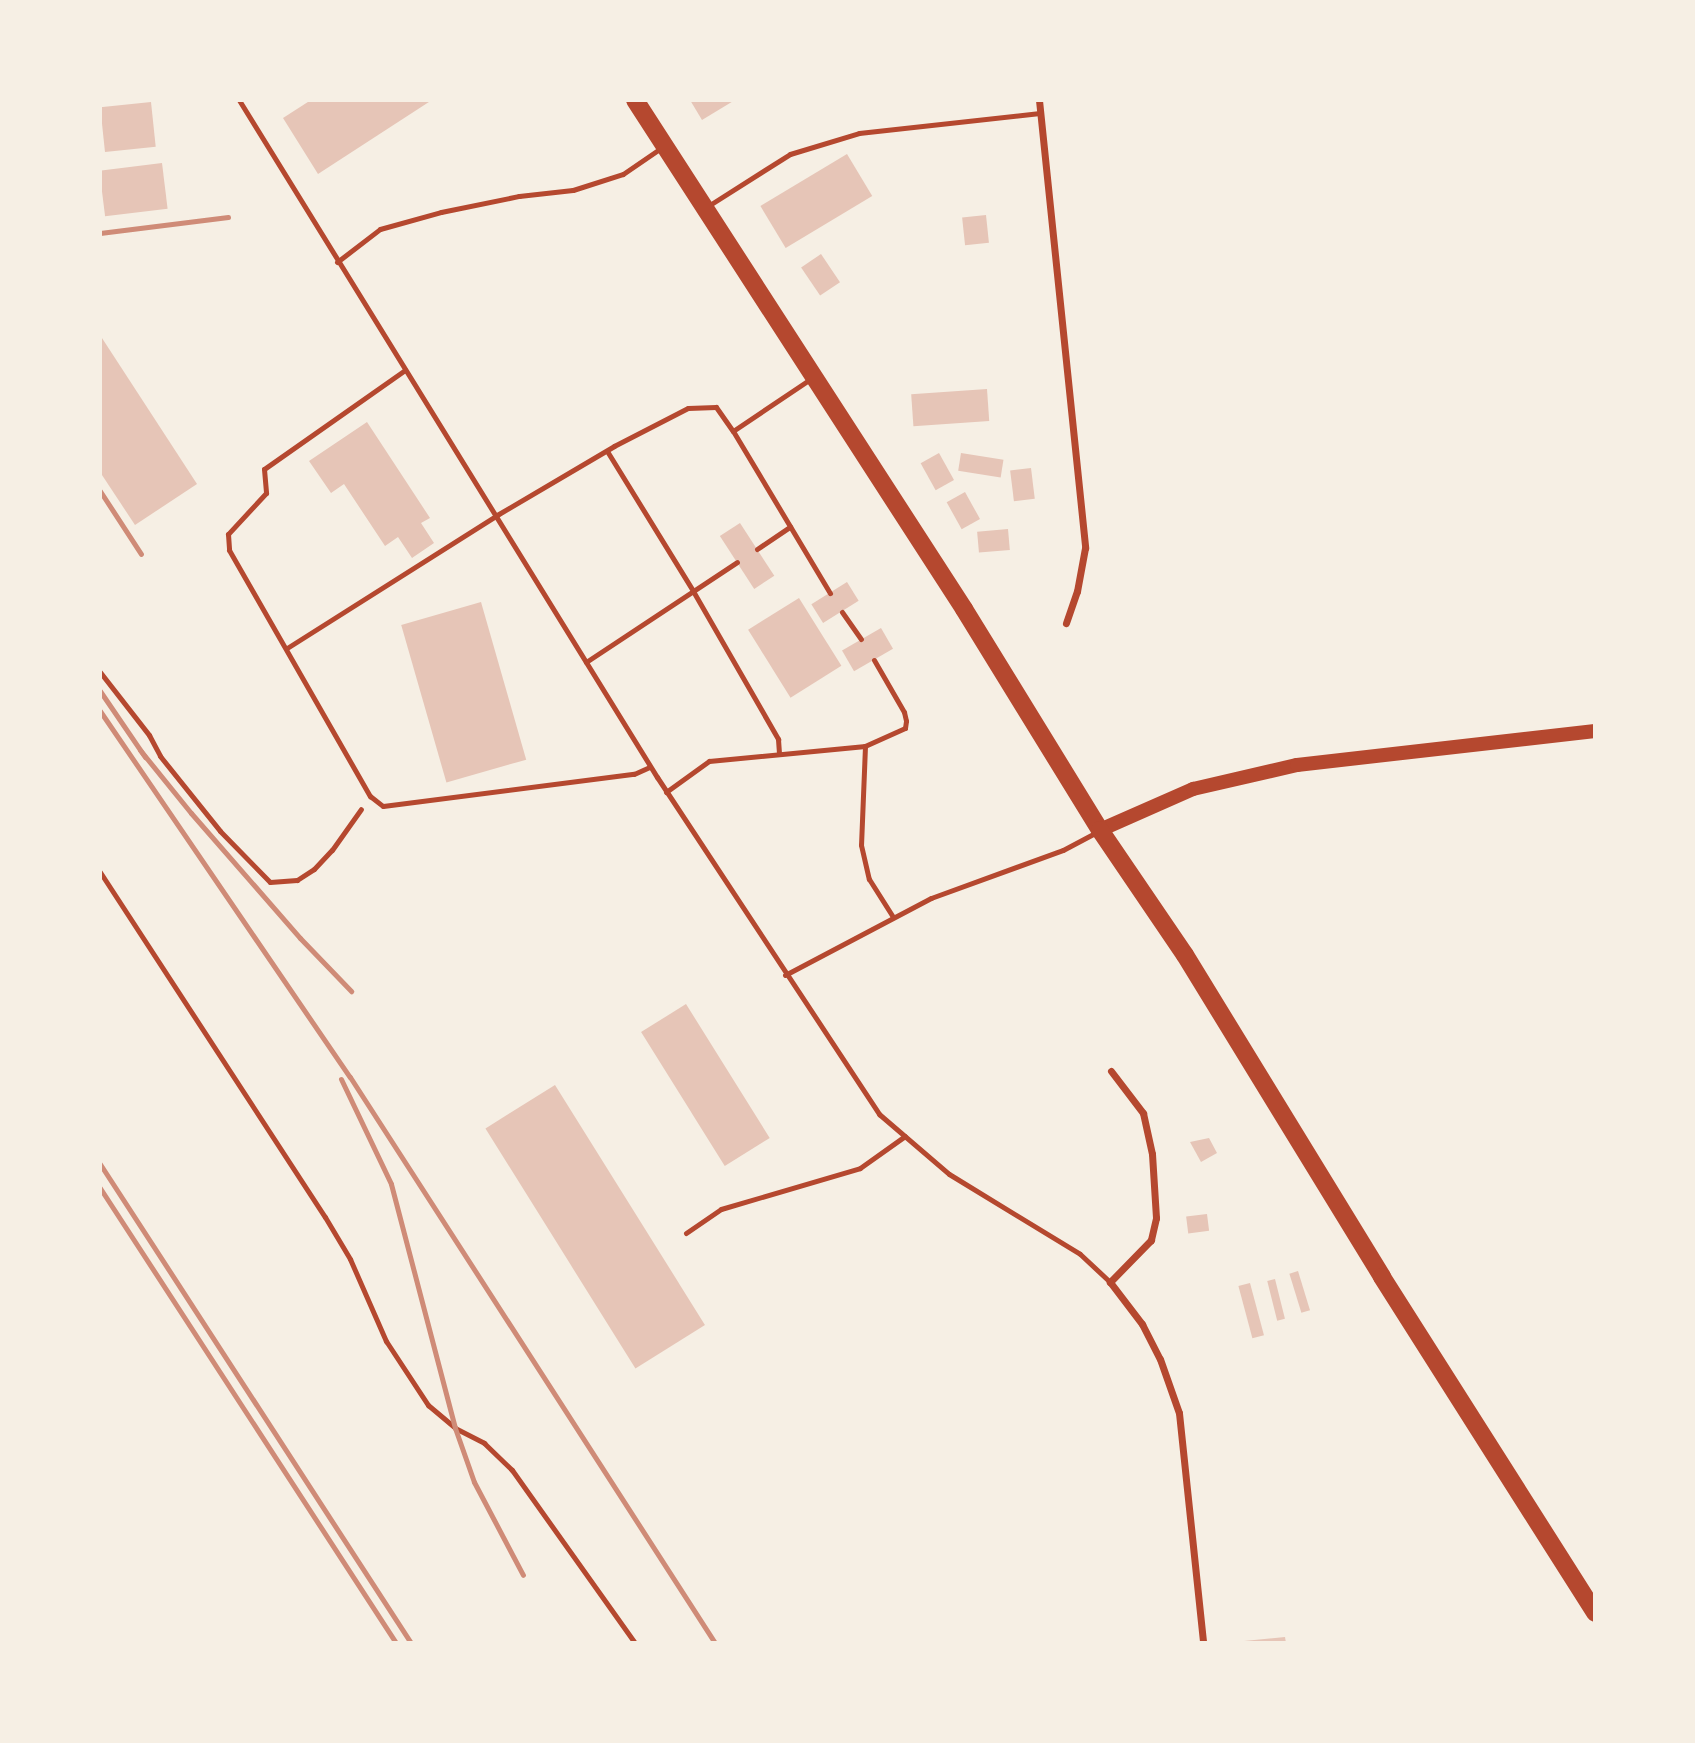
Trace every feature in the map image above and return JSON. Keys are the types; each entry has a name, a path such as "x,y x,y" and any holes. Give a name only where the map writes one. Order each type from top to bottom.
{"highway":[{"path":"635,100 964,609 1100,830 1185,956 1382,1277 1595,1613"}],"main road":[{"path":"1100,830 1193,789 1297,765 1595,731"}],"street":[{"path":"1039,100 1085,548 1077,591 1066,623"},
{"path":"1111,1071 1143,1113 1152,1154 1156,1218 1150,1240 1110,1282 1142,1324 1160,1359 1179,1413 1203,1643"}],"lane":[{"path":"239,100 666,792 879,1114 949,1174 1080,1254 1110,1282"},
{"path":"705,208 790,154 859,133 1040,113"},
{"path":"337,262 380,229 467,206 573,190 623,174 665,145"},
{"path":"405,370 264,469 266,493 228,534 229,550 370,796 383,806 634,775 650,766"},
{"path":"733,431 814,377"},
{"path":"287,648 497,515 688,408 716,407 830,593"},
{"path":"607,451 693,591 778,739 779,754"},
{"path":"757,549 790,527"},
{"path":"586,662 737,562"},
{"path":"842,612 861,639"},
{"path":"666,792 709,761 865,746 905,728 904,712 874,660"},
{"path":"100,672 149,735 160,756 220,831 270,882 297,880 314,869 332,850 360,809"},
{"path":"865,746 860,845 869,879 893,916"},
{"path":"785,975 893,916 953,889 1063,850 1100,830"},
{"path":"100,872 325,1217 350,1259 386,1341 428,1405 455,1428 484,1443 512,1470 635,1643"},
{"path":"686,1233 721,1209 860,1168 905,1136"}],"building":[{"path":"311,100 432,100 318,174 283,118"},
{"path":"690,100 735,100 702,120"},
{"path":"151,102 156,147 105,152 100,107"},
{"path":"847,154 872,196 786,248 760,206"},
{"path":"162,163 168,209 105,216 100,171"},
{"path":"986,215 989,243 965,245 962,218"},
{"path":"821,254 840,282 820,296 801,267"},
{"path":"100,335 197,484 135,525 100,472"},
{"path":"987,389 989,421 913,426 911,394"},
{"path":"367,422 430,518 421,523 434,543 412,558 398,537 385,546 344,484 331,493 309,461"},
{"path":"939,453 954,480 936,490 921,463"},
{"path":"961,453 1003,460 1001,478 958,471"},
{"path":"1031,468 1035,499 1014,501 1010,471"},
{"path":"965,492 980,519 962,529 947,502"},
{"path":"740,523 774,576 754,589 720,536"},
{"path":"1008,529 1010,550 979,553 977,532"},
{"path":"847,582 859,601 823,623 811,604"},
{"path":"799,598 841,666 791,698 748,630"},
{"path":"481,602 526,760 446,783 401,625"},
{"path":"881,628 893,649 854,671 842,650"},
{"path":"686,1004 770,1138 725,1166 641,1032"},
{"path":"555,1085 705,1325 635,1368 485,1128"},
{"path":"1209,1138 1217,1153 1201,1162 1190,1142"},
{"path":"1207,1214 1209,1231 1188,1233 1186,1217"},
{"path":"1298,1271 1310,1310 1301,1313 1289,1274"},
{"path":"1275,1279 1285,1319 1277,1321 1267,1281"},
{"path":"1250,1283 1264,1335 1252,1338 1238,1286"},
{"path":"1285,1637 1286,1643 1244,1643 1244,1641"}],"railway":[{"path":"100,233 228,217"},
{"path":"100,491 141,554"},
{"path":"100,691 145,757"},
{"path":"100,711 350,1077 715,1643"},
{"path":"140,750 300,938 351,991"},
{"path":"341,1079 391,1184 455,1428 474,1482 523,1575"},
{"path":"100,1164 411,1643"},
{"path":"100,1188 396,1643"}]}
